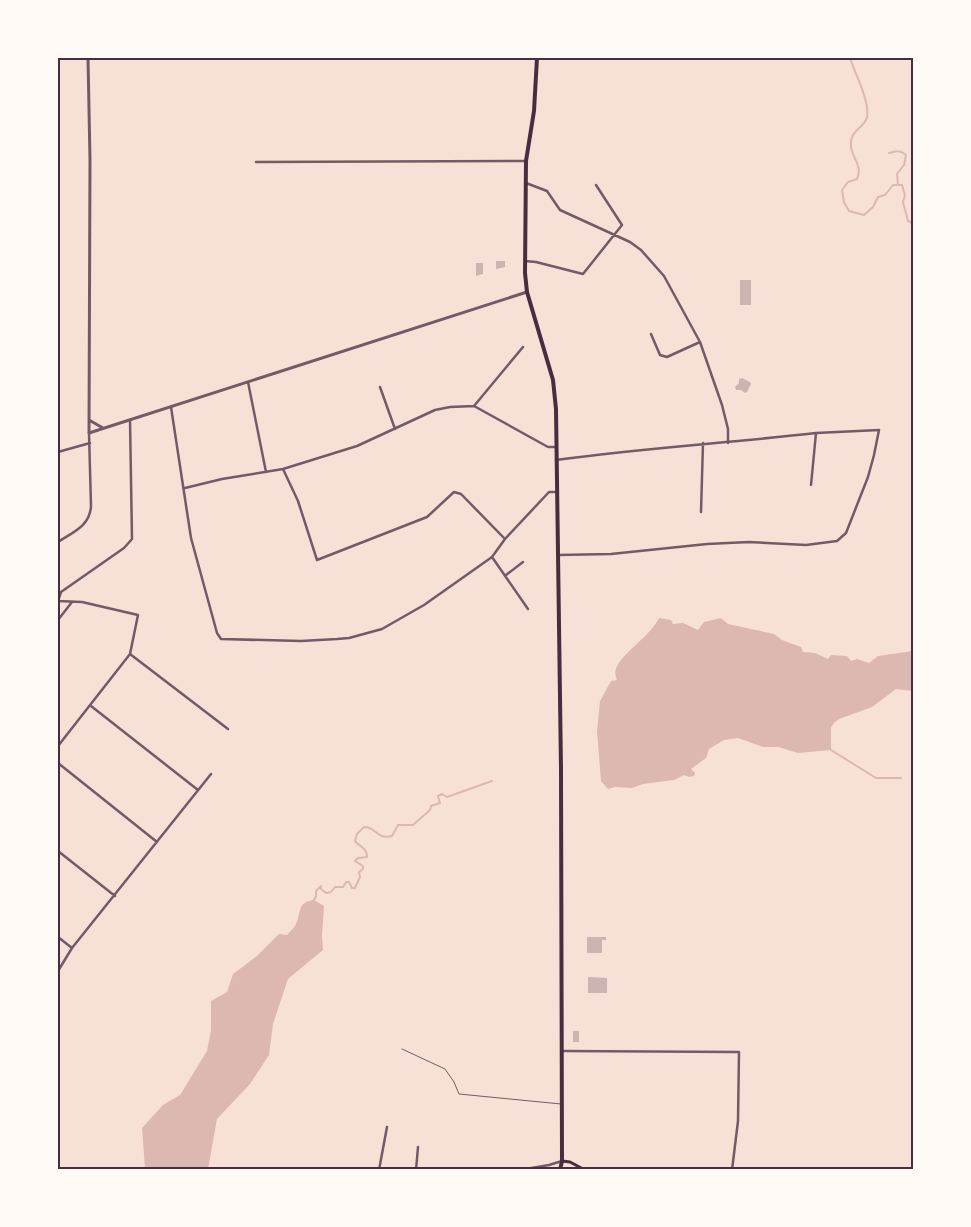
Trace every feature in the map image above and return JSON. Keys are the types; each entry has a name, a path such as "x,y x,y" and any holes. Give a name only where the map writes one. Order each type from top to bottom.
{"main road":[{"path":"537,58 534,111 526,161 525,261 528,292 553,380 556,447 562,770 562,1161 564,1170"},
{"path":"560,1170 562,1161"},
{"path":"562,1161 570,1162 585,1170"}],"street":[{"path":"58,542 90,518 91,506 88,58"},
{"path":"256,162 526,161"},
{"path":"525,182 547,191 560,210 630,242 641,250 664,276 700,342 722,405 728,430 728,443"},
{"path":"525,261 583,274 622,225 596,185"},
{"path":"90,433 528,292"},
{"path":"651,334 660,355 663,357 667,357 700,342"},
{"path":"474,406 523,347"},
{"path":"248,382 266,472"},
{"path":"380,387 395,429"},
{"path":"184,488 222,479 283,469 358,446 435,410 445,408 474,406 548,447 556,447"},
{"path":"171,407 191,538 217,633 221,639 301,641 336,639 349,638 382,629 424,605 492,557 505,538 549,492 556,492"},
{"path":"89,420 100,427 106,428"},
{"path":"58,746 130,654 138,615 82,602 58,601 61,592 124,548 132,539 130,420"},
{"path":"556,460 703,443 728,443 816,433 878,430 868,477 846,533 837,541 806,545 748,542 708,544 611,554 558,555"},
{"path":"811,486 816,433"},
{"path":"58,452 90,443"},
{"path":"701,512 703,443"},
{"path":"283,469 298,500 318,560 427,517 454,492 461,494 505,538"},
{"path":"492,557 528,608"},
{"path":"506,575 523,562"},
{"path":"58,620 72,602"},
{"path":"130,654 228,729"},
{"path":"91,705 198,790"},
{"path":"58,763 157,842"},
{"path":"58,972 72,948 210,774"},
{"path":"58,851 115,896"},
{"path":"58,937 72,948"},
{"path":"562,1051 739,1052 738,1122 732,1170"},
{"path":"379,1170 387,1127"},
{"path":"416,1170 418,1147"},
{"path":"520,1170 562,1161"}],"lane":[{"path":"402,1049 445,1069 454,1082 459,1094 562,1104"}],"shaded area":[{"path":"659,618 671,620 673,624 683,623 698,630 704,622 721,618 728,624 774,634 782,640 801,647 803,652 815,653 828,659 831,655 847,656 851,661 857,659 869,663 878,656 913,651 913,691 896,689 872,707 839,719 831,727 831,750 798,753 778,747 763,747 738,738 724,740 709,749 706,758 691,769 695,773 694,776 684,775 674,780 643,784 632,788 615,787 608,789 601,781 597,731 600,701 611,681 617,680 615,672 619,663 649,632"},
{"path":"314,900 324,906 323,950 288,979 273,1024 269,1055 250,1084 217,1119 208,1169 145,1169 142,1128 163,1105 180,1095 207,1051 211,1030 211,1001 227,992 233,974 257,956 279,934 287,935 295,926 300,909 304,903"}],"building":[{"path":"496,261 505,261 505,267 496,269"},
{"path":"476,263 483,263 483,274 476,276"},
{"path":"740,280 751,280 751,305 740,305"},
{"path":"742,378 751,384 745,393 741,390 736,390 735,387 739,383 739,379"},
{"path":"587,937 606,937 606,940 602,940 602,953 587,953"},
{"path":"588,977 607,978 607,993 588,993"},
{"path":"573,1031 579,1031 579,1042 573,1042"}],"waterway":[{"path":"850,58 864,96 867,117 866,121 852,136 851,146 859,174 857,179 848,182 842,190 844,202 849,211 864,215 873,207 878,197 885,195 893,185 902,185 905,195 903,202 908,221 914,224"},
{"path":"889,153 898,151 906,155 904,165 897,174 898,185"},
{"path":"831,750 876,778 901,778"},
{"path":"313,902 316,891 321,886 321,889 326,893 331,892 335,887 343,887 346,882 349,882 352,888 355,888 360,877 359,872 363,869 363,866 355,861 358,858 367,857 365,850 355,841 357,834 364,827 372,829 383,836 392,836 398,825 413,825 430,810 431,806 440,803 438,796 442,794 447,797 492,781"}]}
